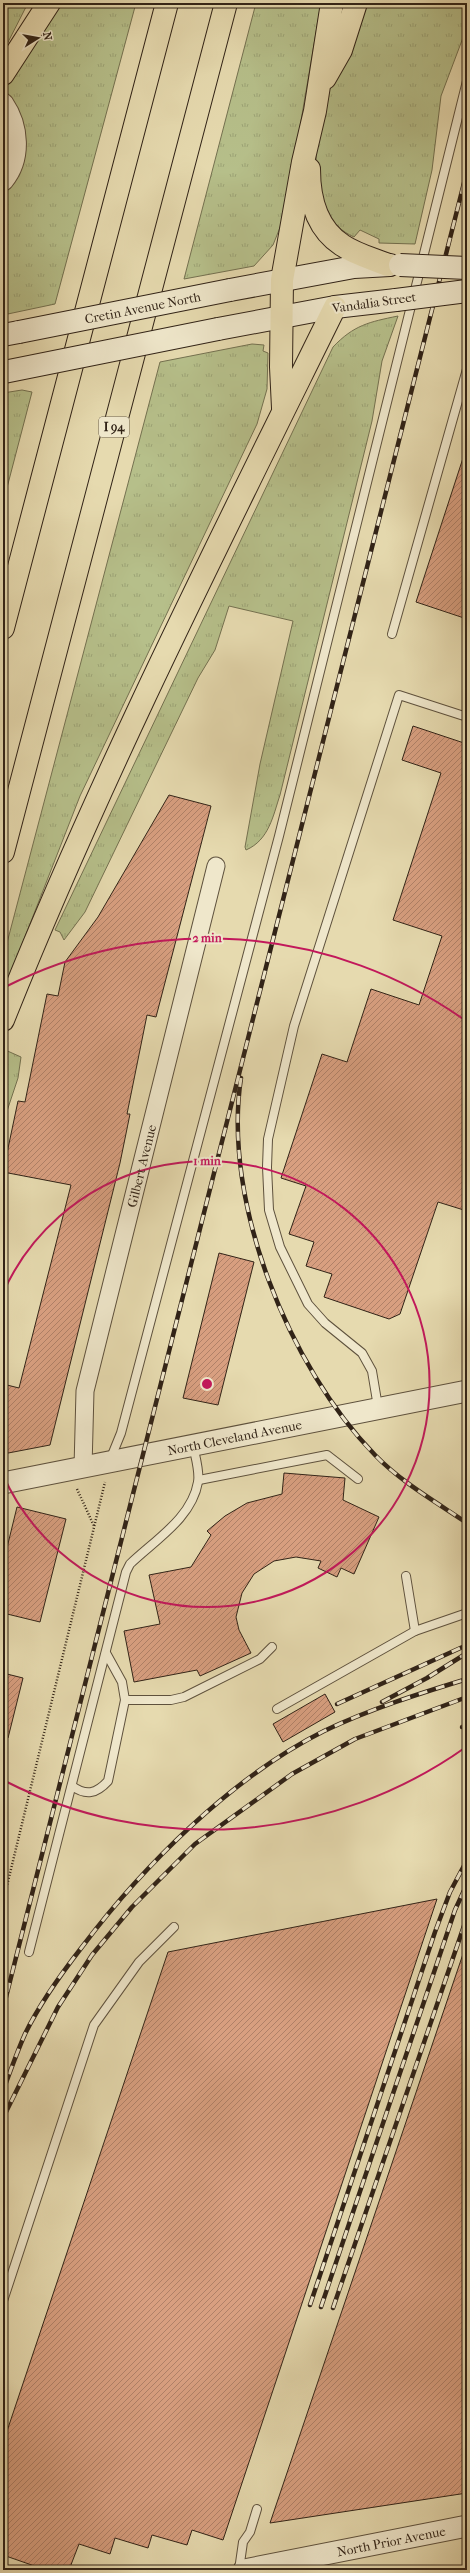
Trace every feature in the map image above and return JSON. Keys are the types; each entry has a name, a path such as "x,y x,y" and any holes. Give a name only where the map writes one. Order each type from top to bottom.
{"highway":[{"path":"3,74 49,3"},
{"path":"3,628 167,3"},
{"name":"I 94","path":"3,852 226,3"},
{"path":"283,408 281,317 282,280 303,162 318,89 332,3"},
{"path":"318,89 341,50 356,3"},
{"path":"314,111 308,170 314,209 321,224 342,246 403,264"},
{"path":"3,1020 74,849 283,408 335,307"}],"main road":[{"path":"282,280 354,267 403,264 467,268"},
{"name":"Cretin Avenue North","path":"11,333 282,280"},
{"name":"Vandalia Street","path":"281,317 335,307 467,291"},
{"path":"3,372 281,317"}],"street":[{"path":"3,104 10,115 15,139 13,164 3,180"},
{"name":"Gilbert Avenue","path":"78,1468 85,1391 216,866"},
{"name":"North Cleveland Avenue","path":"3,1483 193,1444 467,1391"},
{"name":"North Prior Avenue","path":"244,2570 467,2526"}],"lane":[{"path":"110,1462 122,1433 279,836 404,298 403,264 467,81"},
{"path":"392,634 412,555 467,369"},
{"path":"378,1409 372,1371 362,1353 325,1323 308,1304 280,1247 269,1210 268,1139 294,1026 399,695 467,717"},
{"path":"29,1952 126,1572 130,1564 184,1512 193,1500 199,1480 193,1444"},
{"path":"199,1480 327,1455 358,1479"},
{"path":"406,1576 415,1631"},
{"path":"277,1709 415,1631 467,1613"},
{"path":"124,1700 170,1700 184,1697 260,1659 272,1647"},
{"path":"72,1786 82,1793 91,1793 100,1789 108,1781 124,1700 122,1682 106,1653"},
{"path":"3,2302 94,2026 139,1962 174,1927"},
{"path":"239,2570 243,2542 250,2532 257,2509"}],"path":[{"path":"3,1902 110,1462"},
{"path":"78,1468 78,1492 94,1526"}],"green space":[{"path":"3,3 28,3 3,52"},
{"path":"61,3 136,3 55,304 3,315 3,191 19,165 23,152 24,139 23,126 19,113 3,87"},
{"path":"256,3 321,3 285,215 273,245 254,266 184,279"},
{"path":"360,3 467,3 467,27 441,96 432,170 415,244 379,243 379,239 360,230 354,237 338,227 327,212 320,195 316,156 321,116 332,74"},
{"path":"398,316 382,361 372,421 280,795 269,827 254,846 246,850 245,847 260,764 293,621 229,606 215,650 198,678 85,912 64,940 60,932 55,930 333,347 355,329 379,320"},
{"path":"252,344 264,345 263,351 268,353 267,389 257,424 80,796 3,993 3,958 160,362"},
{"path":"22,390 32,392 3,503 3,393"},
{"path":"3,1049 21,1057 18,1078 3,1123"}],"building":[{"path":"464,455 467,456 467,619 416,602"},
{"path":"413,726 467,744 467,1211 438,1202 400,1314 389,1319 324,1297 332,1274 306,1266 314,1242 289,1234 306,1186 281,1178 322,1054 347,1062 371,989 419,1005 442,936 393,920 441,773 402,760"},
{"path":"169,795 211,806 156,1017 147,1015 127,1114 130,1114 120,1163 50,1445 3,1454 7,1437 3,1435 3,1384 19,1388 71,1185 3,1172 18,1101 25,1102 47,994 58,996 65,962 98,917"},
{"path":"219,1253 254,1262 218,1405 183,1398"},
{"path":"284,1473 345,1478 343,1500 379,1517 354,1574 341,1568 337,1577 318,1568 321,1561 296,1557 274,1561 254,1574 242,1593 236,1617 239,1630 251,1653 200,1676 197,1670 134,1682 124,1631 160,1624 149,1575 191,1567 211,1535 207,1531 225,1516 247,1503 282,1494"},
{"path":"17,1507 66,1519 40,1622 3,1613 3,1564"},
{"path":"3,1673 23,1678 8,1738 3,1737"},
{"path":"325,1694 335,1712 283,1742 273,1724"},
{"path":"437,1899 223,2540 192,2530 187,2545 152,2535 148,2548 115,2538 110,2554 79,2544 69,2570 46,2570 3,2555 3,2443 168,1952"},
{"path":"464,1951 467,1952 467,2493 270,2523"}],"railway":[{"path":"3,2009 467,171"},
{"path":"241,1078 238,1126 242,1177 252,1229 269,1280 290,1330 315,1376 344,1419 375,1455 407,1483 467,1523"},
{"path":"337,1704 467,1645"},
{"path":"382,1702 427,1678 467,1653"},
{"path":"3,2091 25,2034 37,2011 59,1978 106,1916 161,1855 191,1826 223,1798 256,1773 290,1750 324,1731 412,1696 467,1679"},
{"path":"3,2118 58,2007 92,1955 132,1907 195,1844 292,1774 355,1739 467,1697"},
{"path":"462,1727 467,1726"},
{"path":"310,2305 435,1932 450,1892 467,1860"},
{"path":"321,2307 455,1910 467,1884"},
{"path":"333,2308 467,1917"}]}
